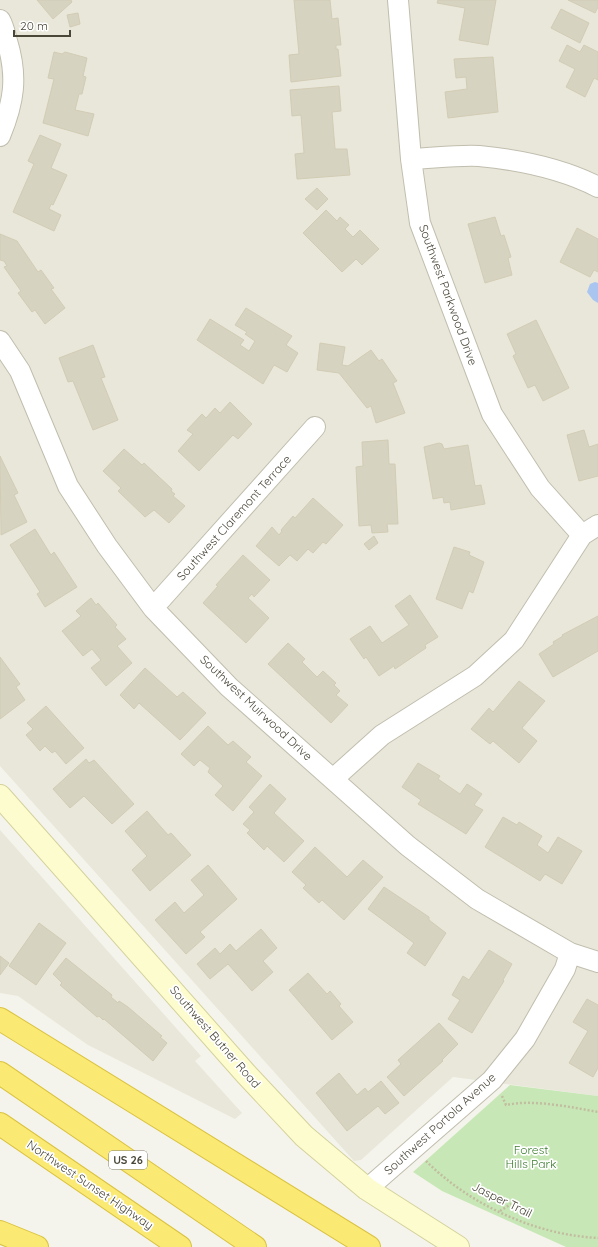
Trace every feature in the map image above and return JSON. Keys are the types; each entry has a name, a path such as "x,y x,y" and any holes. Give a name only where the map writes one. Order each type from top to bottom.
{"highway":[{"path":"0,1018 369,1247"},
{"name":"US 26","path":"0,1073 256,1247"},
{"name":"Northwest Sunset Highway","path":"0,1124 180,1247"},
{"path":"0,1232 38,1247"}],"street":[{"name":"Southwest Parkwood Drive","path":"398,0 411,159 420,223 492,414 540,488 590,530"},
{"path":"0,20 13,59 14,87 9,114 0,136"},
{"path":"411,159 480,156 551,168 578,177 598,187"},
{"name":"Southwest Muirwood Drive","path":"0,342 20,370 68,486 106,546 153,608 229,687 408,846 477,899 570,953 598,962"},
{"name":"Southwest Claremont Terrace","path":"153,608 314,427"},
{"path":"333,779 382,734 475,676 514,640 590,530"},
{"name":"Southwest Butner Road","path":"0,796 280,1111 326,1155 367,1189 458,1247"},
{"name":"Southwest Portola Avenue","path":"367,1189 497,1074 525,1039 565,969 570,953"}],"path":[{"path":"506,1105 517,1102 571,1107 598,1112"},
{"name":"Jasper Trail","path":"413,1148 447,1180 471,1196 500,1211 547,1230 598,1238"},
{"path":"500,1211 511,1204"}],"shaded area":[{"path":"0,0 598,0 598,1096 453,1077 361,1160 354,1161 0,766"},
{"path":"0,830 201,1056 195,1061 242,1113 235,1119 88,1045 18,996 0,993"}],"green space":[{"name":"Forest Hills Park","path":"510,1085 598,1096 598,1247 566,1247 442,1191 413,1172"}],"water":[{"path":"595,282 598,283 598,303 593,300 587,292 590,284"}],"building":[{"path":"37,0 71,0 72,2 53,19"},
{"path":"294,0 330,0 332,19 338,18 341,45 336,45 336,49 338,49 341,76 291,82 289,55 299,54"},
{"path":"438,0 496,0 488,45 459,40 465,8 437,3"},
{"path":"568,0 598,0 598,7 595,13"},
{"path":"561,9 589,23 580,43 551,28"},
{"path":"78,13 80,24 70,27 67,15"},
{"path":"567,45 580,52 584,45 598,52 598,80 594,78 585,97 566,87 575,69 559,61"},
{"path":"54,52 62,54 65,52 87,58 83,76 86,77 82,94 79,94 75,110 94,114 88,136 43,123 54,79 48,78"},
{"path":"493,57 498,112 448,118 445,92 467,89 466,77 456,78 454,59"},
{"path":"339,86 341,111 332,112 335,149 347,149 350,175 297,179 295,154 304,153 301,115 292,116 290,90"},
{"path":"40,135 61,144 51,168 67,175 53,205 51,204 49,209 61,215 54,231 13,212 34,164 28,161"},
{"path":"317,188 328,199 317,210 305,199"},
{"path":"326,210 337,221 340,217 349,225 345,229 353,237 360,230 379,249 362,265 356,259 342,272 303,233"},
{"path":"495,217 501,236 504,235 511,257 508,258 512,275 485,283 468,224"},
{"path":"577,228 598,239 598,272 594,270 590,277 560,262"},
{"path":"0,234 17,241 38,272 41,270 54,288 51,289 65,308 45,324 35,310 32,312 18,293 21,291 4,267 7,266 4,261 0,260"},
{"path":"246,308 292,336 286,345 298,353 287,372 274,365 263,384 197,340 210,319 244,340 240,345 249,351 255,341 245,334 247,332 235,325"},
{"path":"536,320 569,388 543,401 535,385 528,388 513,356 516,354 507,334"},
{"path":"320,343 345,347 342,365 348,366 371,350 379,361 382,359 397,381 393,383 405,413 376,423 371,406 367,408 339,373 317,370"},
{"path":"93,345 105,377 101,378 118,420 93,430 73,381 68,382 59,358"},
{"path":"230,402 252,424 238,439 233,435 199,471 178,451 193,434 187,430 202,414 206,418 215,408 220,413"},
{"path":"584,430 589,447 598,444 598,476 579,481 567,435"},
{"path":"388,440 389,464 395,464 398,524 387,524 388,532 372,533 371,525 359,526 356,467 363,466 362,442"},
{"path":"439,443 442,444 444,449 468,445 475,486 481,485 485,504 451,510 450,502 444,503 443,497 433,499 424,447"},
{"path":"124,449 142,465 144,463 172,489 171,491 175,494 173,496 185,506 169,523 154,510 145,517 118,491 121,488 103,471"},
{"path":"0,456 18,493 14,495 27,522 1,535"},
{"path":"313,498 343,525 326,544 323,542 313,553 308,549 297,561 290,555 279,566 256,546 272,527 279,535 282,531 281,530 293,516 295,518"},
{"path":"35,529 51,555 54,552 77,587 45,607 37,594 40,592 10,545"},
{"path":"374,536 378,543 369,550 364,544"},
{"path":"454,547 470,552 469,555 484,562 473,593 469,591 462,609 436,599"},
{"path":"243,555 270,580 254,597 252,594 248,598 269,618 246,643 203,603 218,586 216,585"},
{"path":"410,595 438,637 425,645 426,648 395,669 394,666 379,676 366,657 364,659 350,639 370,626 382,643 409,625 395,606"},
{"path":"91,598 96,605 98,603 117,625 115,627 126,639 117,646 132,663 106,686 91,668 101,660 92,649 83,656 62,631 81,616 76,611"},
{"path":"598,616 598,651 553,677 539,654 554,644 553,642 563,636 562,635"},
{"path":"288,643 305,659 302,662 317,677 323,671 336,683 334,685 340,691 336,695 348,705 331,723 268,664"},
{"path":"0,657 20,684 16,687 25,700 0,719"},
{"path":"145,668 177,697 183,692 206,713 180,740 139,703 134,709 120,695"},
{"path":"519,681 545,701 522,728 537,741 519,763 493,741 490,744 471,729 489,708 493,712"},
{"path":"46,706 84,748 66,764 55,751 52,753 45,746 40,751 26,735 33,729 27,723"},
{"path":"208,726 228,745 233,741 251,757 246,762 262,776 233,811 215,795 223,786 208,772 210,768 200,760 194,766 181,754"},
{"path":"86,759 89,763 94,760 134,804 112,824 84,796 70,808 53,789"},
{"path":"418,763 440,776 438,779 460,794 467,784 482,794 474,805 483,810 466,834 418,804 421,800 402,787"},
{"path":"270,784 286,799 274,813 304,841 284,862 267,846 264,850 247,833 250,830 243,824 254,812 249,807"},
{"path":"147,811 168,835 171,833 191,855 150,891 132,870 147,856 125,831"},
{"path":"503,817 517,825 519,822 542,836 537,845 548,853 558,837 582,851 562,884 545,874 540,881 485,847"},
{"path":"315,847 347,877 363,860 383,877 344,920 322,900 319,903 303,888 306,885 292,872"},
{"path":"208,865 237,899 200,932 205,937 186,954 155,920 175,902 184,913 204,895 191,880"},
{"path":"384,887 429,917 429,920 446,933 425,966 407,953 414,943 368,909"},
{"path":"39,923 66,943 36,985 9,966"},
{"path":"261,929 277,948 263,961 273,972 252,991 228,964 210,979 197,964 215,948 220,954 230,944 236,951"},
{"path":"489,950 512,964 503,980 504,981 472,1033 448,1019 460,1000 452,995 463,976 469,980"},
{"path":"0,956 9,963 0,975"},
{"path":"66,958 112,995 111,997 118,1003 119,1001 128,1007 162,1036 160,1037 167,1043 153,1061 104,1019 103,1020 99,1016 97,1017 60,985 62,983 53,974"},
{"path":"308,973 327,994 330,991 341,1004 339,1006 353,1022 332,1040 289,990"},
{"path":"587,999 598,1005 598,1068 593,1077 569,1063 588,1031 573,1022"},
{"path":"439,1023 458,1044 442,1060 443,1061 404,1096 387,1077 401,1064 398,1060"},
{"path":"339,1073 357,1095 365,1088 368,1092 381,1081 399,1103 385,1114 378,1106 347,1131 316,1093"}]}
